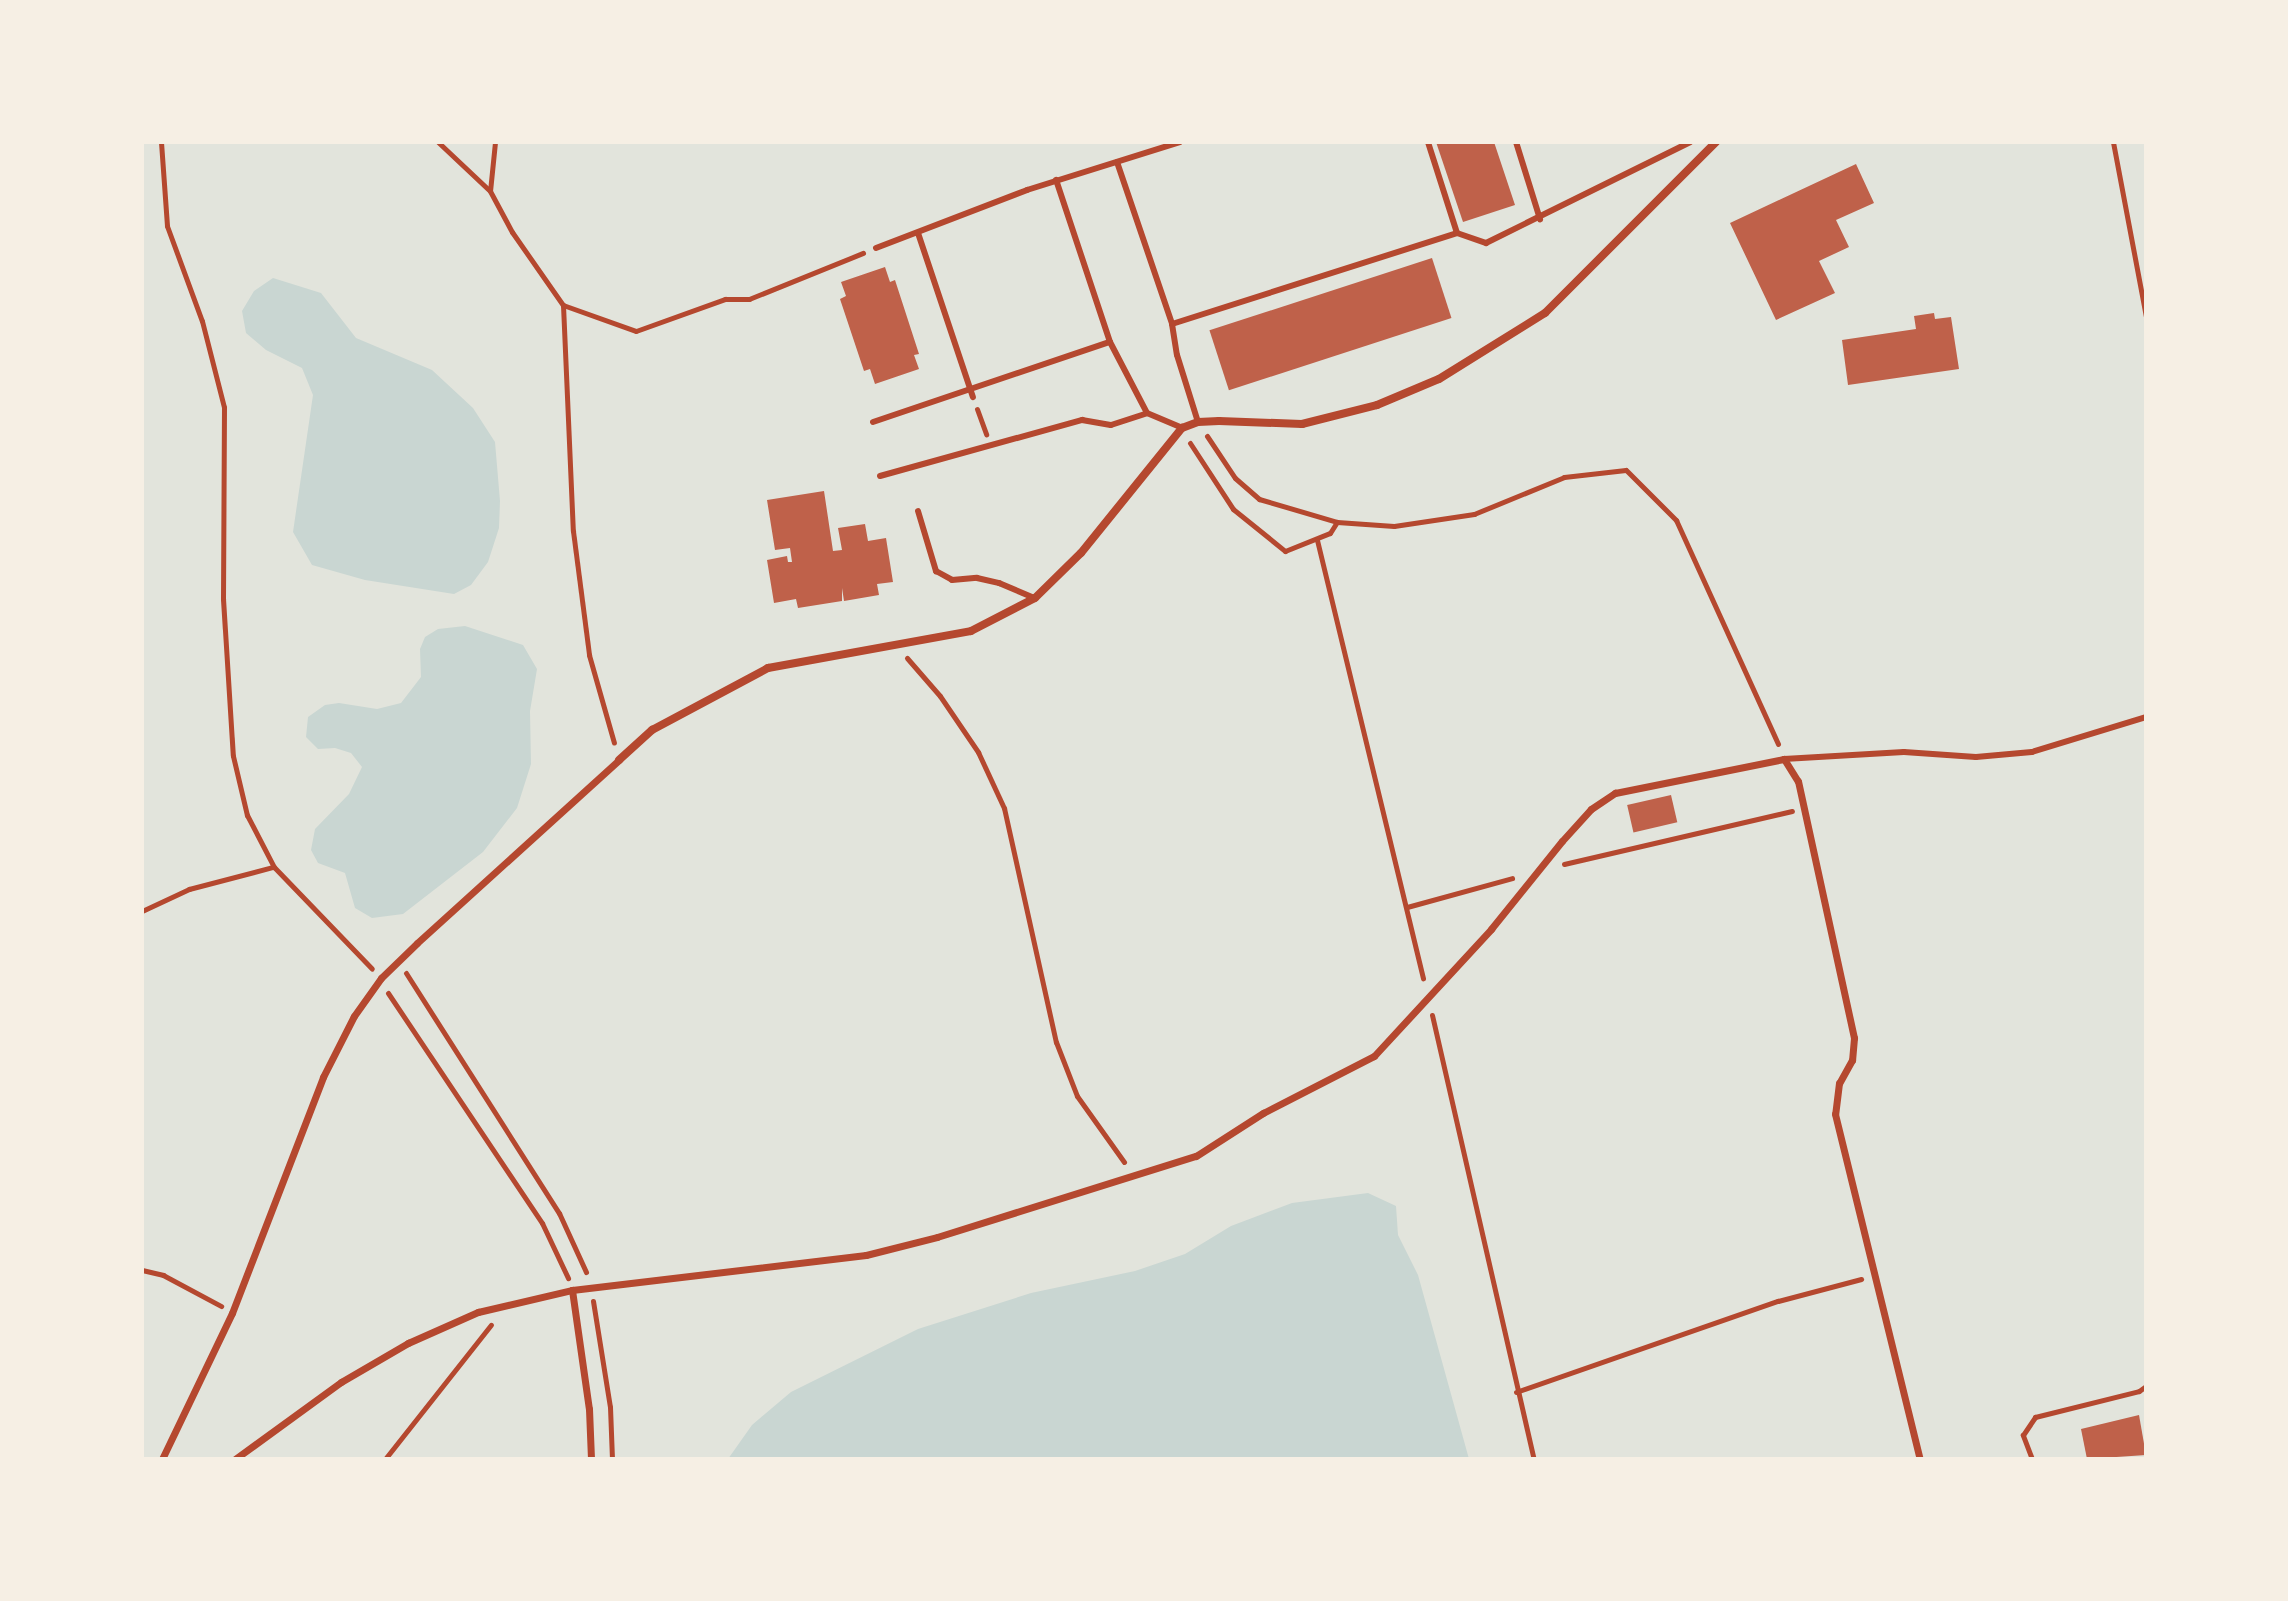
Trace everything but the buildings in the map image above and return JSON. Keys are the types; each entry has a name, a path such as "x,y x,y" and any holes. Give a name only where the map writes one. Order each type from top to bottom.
{"street":[{"path":"162,1459 232,1313 323,1077 354,1016 383,981 652,730 768,668 971,631 1035,598 1081,553 1182,428 1198,422 1302,424 1377,405 1439,379 1545,313 1716,142"},
{"path":"235,1459 341,1382 408,1343 443,1326 508,1304 572,1290 866,1255 937,1237 1196,1156 1263,1113 1374,1056 1491,929 1591,809 1615,793 1784,759 1798,781 1854,1038 1852,1060 1839,1083 1835,1114 1920,1459"},
{"path":"572,1290 589,1409 591,1459"}],"lane":[{"path":"876,248 1056,180 1180,142"},
{"path":"1428,142 1457,233"},
{"path":"1516,142 1540,219"},
{"path":"1172,324 1457,233 1486,243 1540,219 1690,142"},
{"path":"1117,162 1172,324 1177,355 1198,422"},
{"path":"1056,180 1110,342 1147,413 1182,428"},
{"path":"918,233 973,397"},
{"path":"873,422 1110,342"},
{"path":"880,476 1082,420 1111,425 1147,413"},
{"path":"918,511 936,571 952,580 977,578 999,583 1035,598"},
{"path":"1784,759 1904,752 1976,757 2032,752 2146,717"}],"path":[{"path":"161,142 167,226 202,321 224,407 223,599 233,756 247,815 274,867 383,981 388,995 542,1223 564,1265 572,1290"},
{"path":"438,142 490,191 512,232 563,305 573,531 589,655 619,760"},
{"path":"490,191 495,142"},
{"path":"2113,142 2146,316"},
{"path":"563,305 636,331 725,299 749,299 876,248"},
{"path":"1198,422 1235,478 1259,499 1337,522 1394,526 1474,514 1564,477 1626,470 1676,520 1784,759"},
{"path":"1182,428 1200,463 1233,509 1285,551 1330,533 1337,522"},
{"path":"1317,540 1329,583"},
{"path":"894,643 955,718 978,752 1004,808 1056,1042 1077,1096 1134,1175"},
{"path":"1407,907 1538,870 1804,808"},
{"path":"142,911 189,889 274,867"},
{"path":"383,981 404,970 559,1213 583,1258 610,1407 612,1459"},
{"path":"142,1270 163,1275 232,1313"},
{"path":"1516,1392 1778,1301 1873,1274"},
{"path":"385,1459 508,1304"},
{"path":"2032,1459 2023,1435 2035,1417 2139,1391 2146,1386"}],"shaded area":[{"path":"142,142 2146,142 2146,1459 142,1459"},
{"path":"273,278 321,293 356,338 432,370 473,408 495,442 499,528 488,562 471,585 454,594 365,580 312,565 293,532 313,395 302,368 266,350 246,333 242,311 254,291"},
{"path":"465,626 523,645 537,669 530,711 531,764 517,808 483,852 403,914 372,918 355,908 345,873 318,863 311,850 315,829 349,794 362,767 351,753 335,748 318,749 306,737 308,717 325,705 339,703 377,709 401,703 421,677 420,649 425,637 438,629"},
{"path":"1368,1193 1396,1206 1398,1235 1418,1275 1469,1459 728,1459 752,1425 791,1392 918,1329 1031,1293 1135,1271 1185,1254 1231,1226 1292,1203"}]}
